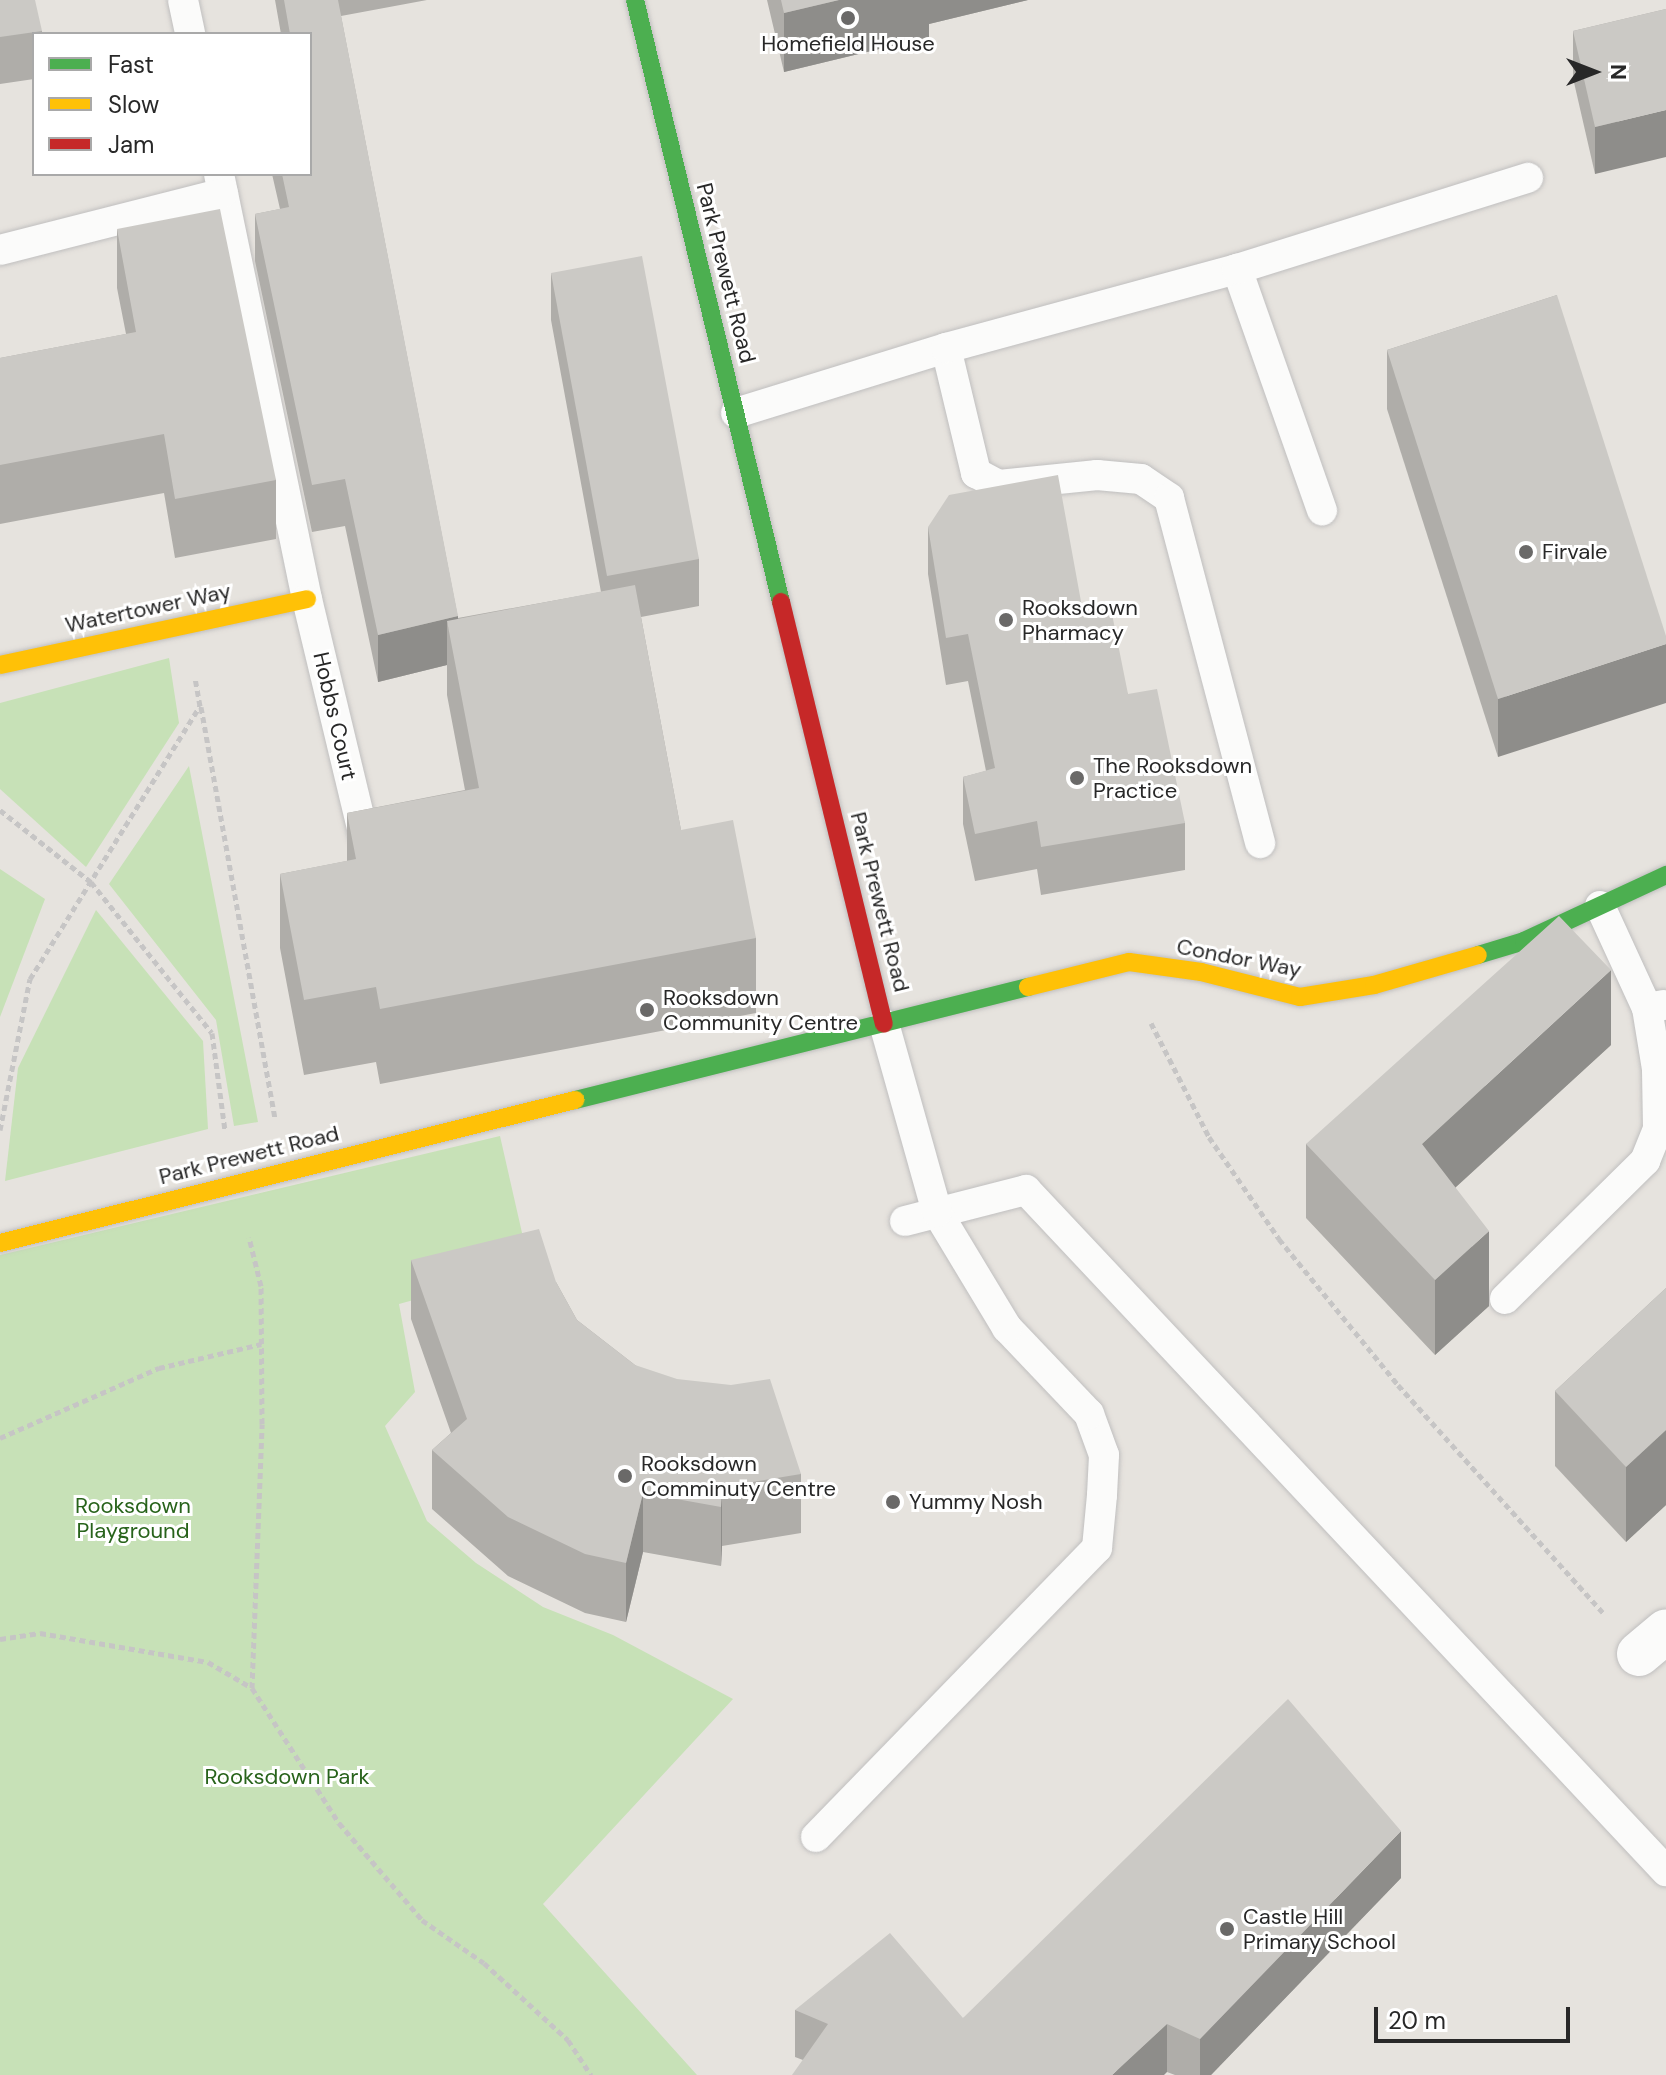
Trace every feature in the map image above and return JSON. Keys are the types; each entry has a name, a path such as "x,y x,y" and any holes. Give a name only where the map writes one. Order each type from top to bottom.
{"street":[{"name":"Park Prewett Road","path":"0,1243 235,1182 884,1024 635,0"},
{"name":"Watertower Way","path":"0,665 307,599"},
{"name":"Condor Way","path":"884,1024 1129,962 1201,972 1300,997 1374,985 1524,941 1666,875"}],"lane":[{"path":"183,0 190,32"},
{"path":"736,413 946,348 1237,269 1528,178"},
{"path":"0,250 221,183"},
{"name":"Hobbs Court","path":"221,183 307,599 363,833"},
{"path":"1237,269 1322,510"},
{"path":"946,348 976,473 999,485 1097,475 1141,479 1169,498 1260,843"},
{"path":"1505,1299 1645,1161 1658,1128 1656,1006 1600,906"},
{"path":"816,1837 1097,1548 1104,1455 1089,1414 1007,1328 937,1212 884,1024"},
{"path":"905,1221 1026,1190 1666,1871"}],"path":[{"path":"184,625 277,1127"},
{"path":"0,1130 30,979 200,706"},
{"path":"0,810 91,882 212,1033 235,1182 261,1286 262,1510 252,1688"},
{"path":"1129,962 1159,1044 1209,1137 1279,1239 1398,1385 1653,1642"},
{"path":"0,1438 159,1368 261,1344"},
{"path":"0,1639 40,1633 208,1662 252,1688 339,1823 412,1908 484,1963 568,2040 591,2075"}],"green space":[{"path":"169,658 179,723 86,867 0,789 0,703"},
{"path":"189,766 258,1122 234,1126 216,1020 109,884"},
{"path":"0,869 45,899 0,1017"},
{"path":"96,910 203,1041 208,1129 5,1181 18,1068"},
{"name":"Rooksdown Park","path":"500,1136 530,1268 399,1304 415,1392 385,1426 427,1521 476,1563 543,1607 613,1635 733,1699 543,1904 697,2075 0,2075 0,1255"}],"building":[{"path":"0,0 35,0 42,31 0,37"},
{"path":"284,0 338,0 458,616 378,635 345,479 312,485 255,214 289,207 282,176 312,176 312,32 290,32"},
{"path":"781,0 839,0 784,13"},
{"path":"1666,9 1666,110 1595,127 1573,31"},
{"path":"220,209 276,480 175,499 164,434 0,465 0,358 136,332 117,229"},
{"path":"642,256 699,559 607,576 551,273"},
{"name":"Firvale","path":"1557,295 1666,644 1498,699 1387,350"},
{"path":"1058,475 1084,618 1112,614 1128,694 1157,689 1185,823 1041,847 1037,821 975,834 963,777 995,768 968,634 946,638 928,527 949,495"},
{"path":"635,585 681,830 733,820 756,938 380,1009 376,987 304,1000 280,874 356,859 347,813 479,788 447,621"},
{"path":"1559,916 1611,970 1422,1144 1489,1231 1435,1280 1306,1144"},
{"name":"Rooksdown Comminuty Centre","path":"539,1229 556,1282 577,1320 635,1365 677,1379 731,1385 770,1379 801,1474 722,1487 721,1507 643,1493 626,1563 585,1554 508,1517 432,1450 467,1419 411,1260"},
{"path":"1666,1288 1666,1430 1626,1467 1555,1391"},
{"name":"Castle Hill Primary School","path":"1288,1699 1401,1831 1200,2039 1167,2024 1112,2075 792,2075 828,2024 795,2010 890,1933 963,2018"}],"traffic: fast":[{"path":"635,0 781,602"},
{"path":"1478,955 1524,941 1666,875"},
{"path":"575,1100 1028,987"}],"traffic: slow":[{"path":"0,665 307,599"},
{"path":"1028,987 1129,962 1201,972 1300,997 1374,985 1478,955"},
{"path":"0,1243 575,1100"}],"traffic: jam":[{"path":"781,602 884,1024"}],"place":[{"name":"Homefield House","path":"848,18"},
{"name":"Firvale","path":"1526,552"},
{"name":"Rooksdown Pharmacy","path":"1006,620"},
{"name":"The Rooksdown Practice","path":"1077,778"},
{"name":"Rooksdown Community Centre","path":"647,1010"},
{"name":"Rooksdown Comminuty Centre","path":"625,1476"},
{"name":"Yummy Nosh","path":"893,1502"},
{"name":"Castle Hill Primary School","path":"1227,1929"}],"park label":[{"name":"Rooksdown Playground","path":"133,1518"}]}
